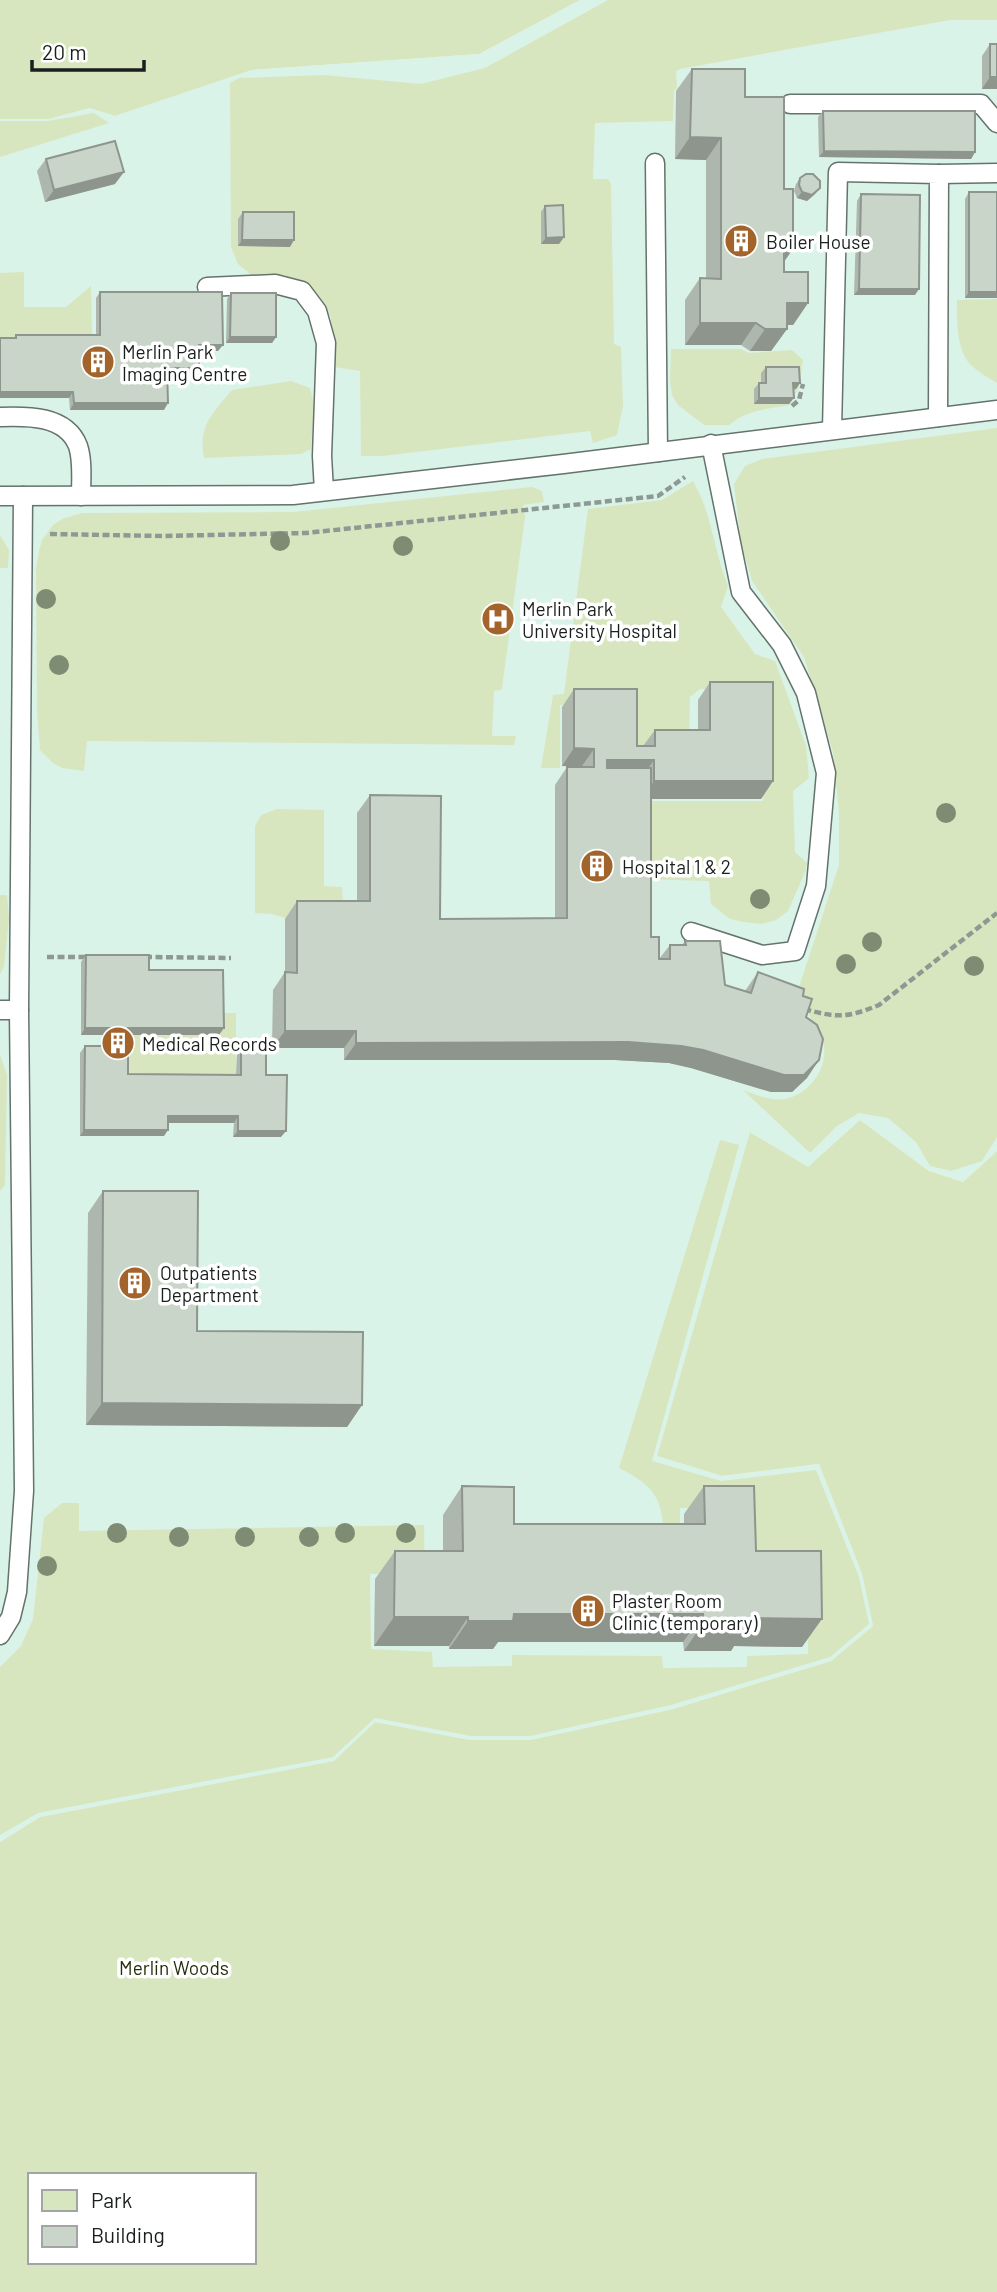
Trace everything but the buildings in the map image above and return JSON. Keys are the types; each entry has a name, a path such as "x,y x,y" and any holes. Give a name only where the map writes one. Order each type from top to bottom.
{"lane":[{"path":"790,104 981,104 997,123"},
{"path":"655,163 658,452"},
{"path":"832,429 838,173 997,173"},
{"path":"938,417 939,174"},
{"path":"207,287 275,284 302,291 317,311 326,343 322,456 324,491"},
{"path":"0,496 293,495 997,410"},
{"path":"0,417 24,416 50,421 69,431 78,446 81,496"},
{"path":"691,932 762,956 795,951 816,886 826,773 806,693 782,645 741,592 711,444"},
{"path":"0,1635 11,1618 17,1592 24,1491 19,1010 23,496"},
{"path":"0,1010 19,1010"}],"path":[{"path":"794,1003 803,1009 834,1017 879,1005 997,913"},
{"path":"19,957 99,957"},
{"path":"138,957 231,958"}],"shaded area":[{"name":"Merlin Park University Hospital","path":"580,0 997,0 997,1151 963,1182 929,1171 860,1120 808,1168 751,1132 657,1456 722,1476 819,1464 862,1574 873,1626 831,1661 673,1709 530,1740 470,1740 375,1722 335,1761 40,1817 0,1842 0,119 49,119 90,108 115,116 252,70 479,54"}],"green space":[{"path":"0,0 580,0 479,54 252,70 115,116 90,108 49,119 0,119"},
{"path":"608,0 997,0 997,20 950,20 680,69 676,71 673,121 595,123 593,179 608,179 611,184 614,344 621,347 623,406 617,435 593,443 590,431 383,456 361,456 360,371 334,367 331,317 320,298 285,275 254,277 238,264 231,247 230,83 239,78 324,75 421,84 485,68"},
{"path":"94,113 109,123 0,157 0,121 48,121"},
{"path":"24,272 24,307 66,307 91,286 92,337 0,338 0,273"},
{"path":"997,299 997,383 973,367 963,353 957,300"},
{"path":"671,349 741,349 749,353 792,350 803,360 799,386 790,405 750,413 729,425 704,425 678,405 672,395"},
{"path":"291,381 310,388 314,404 311,449 301,454 204,458 205,428 213,413 232,390"},
{"path":"997,428 997,1137 982,1161 951,1171 930,1166 916,1142 888,1118 859,1113 837,1126 810,1153 743,1090 774,1099 794,1096 816,1078 824,1060 820,1033 806,1010 796,1002 839,865 839,813 833,752 804,657 752,581 741,543 734,484 745,466 762,459"},
{"path":"693,481 705,506 728,586 721,607 755,654 775,661 806,746 809,778 793,791 795,852 807,863 806,870 788,911 776,920 762,924 730,919 711,904 709,881 640,879 640,801 763,801 762,688 700,689 690,697 689,745 642,746 627,759 626,705 560,705 560,768 541,768 553,695 564,694 588,509 662,500"},
{"path":"532,487 542,491 544,502 523,505 525,517 502,688 494,691 492,736 516,736 514,745 87,741 84,771 62,768 40,750 37,710 36,569 42,540 53,525 62,519 82,513 294,512"},
{"path":"0,535 9,550 8,568 0,568"},
{"path":"277,809 324,810 324,886 342,887 343,902 356,917 285,918 255,913 255,826 261,815"},
{"path":"0,895 7,895 9,919 4,967 0,974"},
{"path":"220,1013 236,1013 236,1080 124,1080 124,1035 219,1035"},
{"path":"0,1055 7,1075 5,1185 0,1191"},
{"name":"Merlin Woods","path":"860,1120 929,1171 963,1182 997,1151 997,2292 0,2292 0,1842 40,1817 334,1761 375,1722 470,1740 530,1740 673,1709 831,1661 873,1626 862,1574 819,1464 722,1476 657,1456 750,1132 808,1167"},
{"path":"720,1140 739,1145 652,1461 721,1481 816,1470 859,1577 869,1624 830,1657 671,1705 530,1736 471,1736 375,1718 333,1757 38,1813 0,1835 0,1667 21,1646 33,1619 44,1518 62,1503 79,1503 79,1531 424,1525 425,1574 370,1574 371,1649 432,1652 433,1667 512,1666 512,1655 662,1656 663,1668 747,1667 747,1656 808,1654 808,1576 741,1575 738,1508 680,1508 680,1548 665,1549 663,1520 652,1491 619,1468"}],"place":[{"name":"Boiler House","path":"741,241"},
{"name":"Merlin Park Imaging Centre","path":"98,362"},
{"name":"Merlin Park University Hospital","path":"498,619"},
{"name":"Hospital 1 & 2","path":"597,866"},
{"name":"Medical Records","path":"118,1043"},
{"name":"Outpatients Department","path":"135,1283"},
{"name":"Plaster Room Clinic (temporary)","path":"588,1611"}]}
